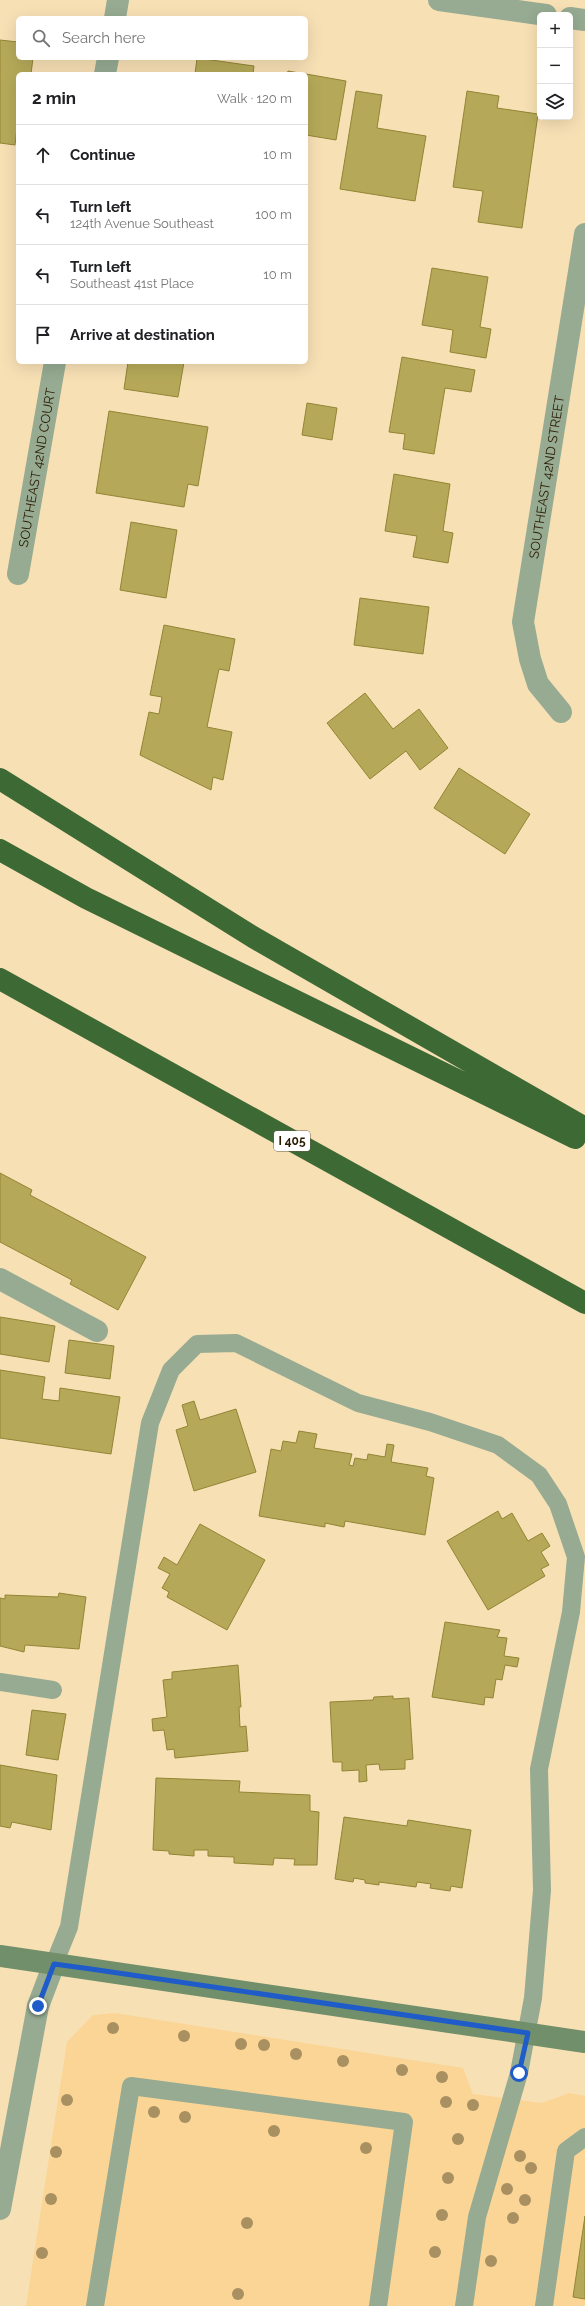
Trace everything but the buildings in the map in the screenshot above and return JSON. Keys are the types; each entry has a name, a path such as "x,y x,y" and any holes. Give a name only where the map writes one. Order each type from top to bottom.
{"highway":[{"path":"0,779 253,937 585,1128"},
{"path":"0,850 86,898 585,1143"},
{"name":"I 405","path":"0,979 585,1303"}],"street":[{"path":"115,16 118,0"},
{"path":"439,0 537,14"},
{"path":"573,18 585,20"},
{"path":"106,72 108,60"},
{"name":"SOUTHEAST 42ND STREET","path":"561,712 538,684 530,659 523,622 585,234"},
{"name":"SOUTHEAST 42ND COURT","path":"18,574 55,364"},
{"path":"0,1279 97,1331"},
{"path":"0,1956 585,2042"},
{"path":"0,2210 38,2006 54,1964"}],"lane":[{"path":"54,1964 69,1926 150,1423 171,1370 197,1344 236,1343 358,1403 430,1422 498,1445 539,1475 558,1504 576,1557 571,1612 539,1770 542,1890 534,1998 519,2073 477,2217 464,2306"},
{"path":"0,1682 53,1690"},
{"path":"95,2306 131,2086 404,2122 378,2306"},
{"path":"544,2306 566,2151 585,2137"}],"shaded area":[{"path":"115,2013 463,2068 473,2094 542,2103 569,2093 585,2096 585,2306 26,2306 67,2042 93,2015"}],"route":[{"path":"38,2006 54,1964 91,1969 528,2033 519,2073"}]}
